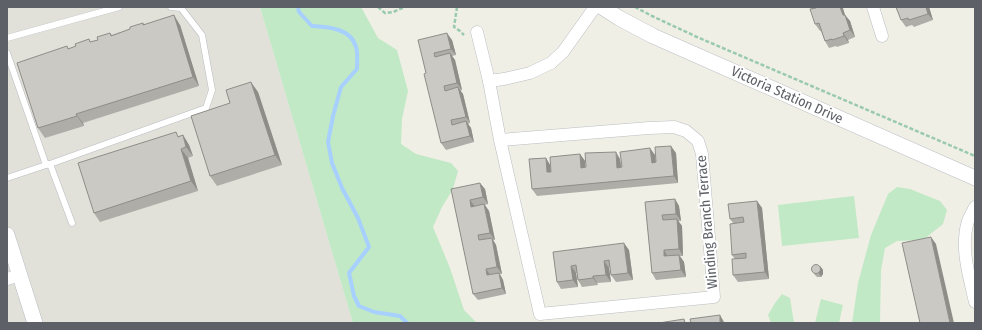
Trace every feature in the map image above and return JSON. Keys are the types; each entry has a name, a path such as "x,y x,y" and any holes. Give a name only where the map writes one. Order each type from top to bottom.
{"street":[{"path":"489,81 530,73 551,63 563,52 595,7"},
{"name":"Victoria Station Drive","path":"602,7 652,36 975,178"},
{"path":"873,7 882,36"},
{"name":"Winding Branch Terrace","path":"477,34 489,81 500,140 540,314 714,297 702,154 698,141 686,131 674,127 649,128 500,140"},
{"path":"975,207 968,221 965,240 967,267 975,302"},
{"path":"7,235 13,277 35,323"}],"lane":[{"path":"7,38 119,7"},
{"path":"7,178 206,108 212,90 202,34 181,8 171,7"},
{"path":"7,53 48,164 72,223"}],"path":[{"path":"378,7 385,13 393,12 405,7"},
{"path":"457,7 454,27 460,31 465,38 477,34"},
{"path":"635,7 705,40 975,156"}],"shaded area":[{"path":"7,7 260,7 353,323 7,323"}],"green space":[{"path":"260,7 361,7 378,38 397,50 408,91 402,119 401,144 416,154 451,163 458,171 453,189 442,207 433,227 450,268 464,310 477,323 353,323"},
{"path":"897,187 910,189 940,201 947,210 943,224 923,240 897,241 885,248 881,270 880,323 852,323 858,283 871,235 888,194"},
{"path":"854,196 859,238 782,246 778,205"},
{"path":"782,294 790,298 794,323 771,323 768,315"},
{"path":"821,299 843,305 839,323 815,323"}],"building":[{"path":"815,7 840,7 843,15 845,15 850,30 843,33 844,36 825,41 819,23 815,24 810,9 816,8"},
{"path":"896,7 926,7 928,14 909,20 908,18 901,20"},
{"path":"174,15 193,77 76,114 77,116 38,128 17,63 67,46 68,49 76,46 75,44 89,39 90,42 98,40 97,37 110,33 111,36 130,29 130,27 143,23 143,25"},
{"path":"447,33 451,49 434,53 435,57 450,53 457,83 444,86 445,91 458,87 466,117 451,120 452,125 466,121 470,136 441,143 424,74 426,73 418,40"},
{"path":"251,82 275,155 210,176 191,116 230,103 226,90"},
{"path":"176,132 178,137 183,135 186,147 181,149 191,181 94,213 78,163"},
{"path":"671,146 674,176 532,189 529,159 546,158 547,172 551,172 550,157 580,154 581,168 586,167 585,153 616,152 617,168 622,167 620,152 650,148 652,163 656,162 655,147"},
{"path":"480,183 483,197 470,200 471,207 484,204 490,233 478,235 479,240 492,238 497,267 486,269 487,275 499,273 502,288 473,294 451,189"},
{"path":"675,199 676,214 662,215 663,220 677,219 679,249 664,250 664,256 679,255 681,270 652,273 645,202"},
{"path":"757,201 765,272 733,275 732,259 746,258 746,253 732,255 730,224 744,222 743,217 730,219 728,204"},
{"path":"931,237 950,323 920,323 902,243"},
{"path":"624,243 628,273 611,275 609,260 604,261 606,275 593,276 593,278 578,280 576,265 571,266 573,280 557,282 553,252"},
{"path":"816,264 821,269 816,274 811,269"},
{"path":"720,315 720,323 691,323 690,319"},
{"path":"684,319 685,323 659,323"}],"waterway":[{"path":"298,7 299,12 312,26 331,28 344,32 349,36 356,47 357,69 341,87 328,142 332,163 342,188 358,218 369,247 349,273 354,296 359,306 374,312 400,316 407,323"}]}
